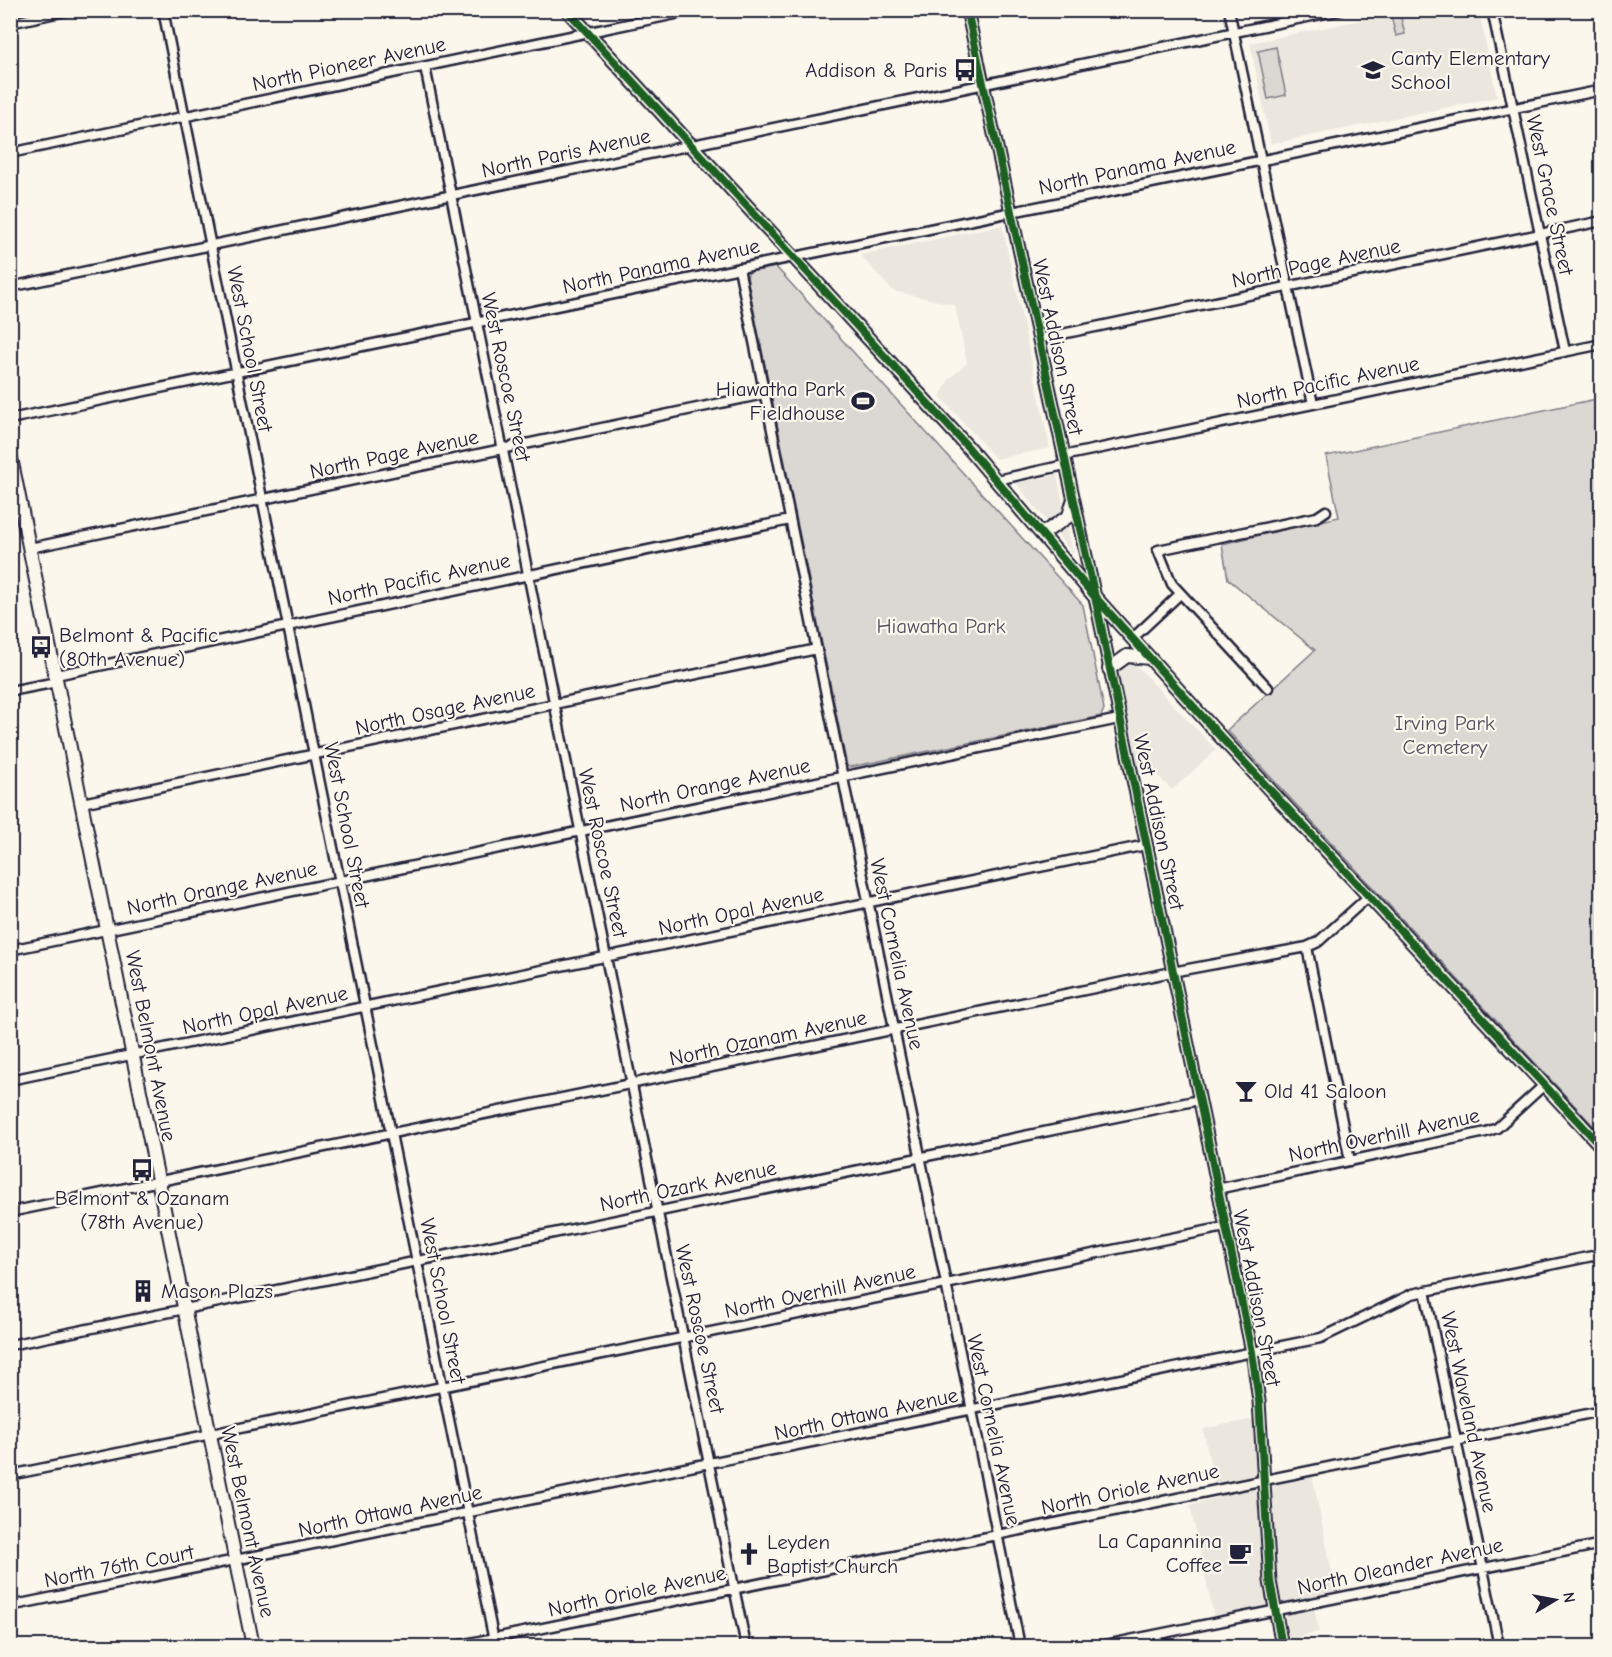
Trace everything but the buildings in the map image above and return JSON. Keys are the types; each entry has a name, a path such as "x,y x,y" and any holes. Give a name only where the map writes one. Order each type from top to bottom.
{"main road":[{"path":"567,10 997,480 1095,597 1150,658 1543,1086 1602,1147"},
{"name":"West Belmont Avenue","path":"10,453 253,1647"},
{"path":"1042,534 1069,516 1073,502"},
{"path":"1108,669 1127,656 1150,658"}],"street":[{"path":"10,23 70,10"},
{"name":"West School Street","path":"163,10 494,1643"},
{"name":"West Addison Street","path":"967,10 1095,597 1108,669 1252,1353 1259,1401 1267,1550 1282,1647"},
{"path":"1229,10 1313,404"},
{"name":"North Paris Avenue","path":"10,286 1341,10"},
{"name":"West Grace Street","path":"1492,10 1565,351"},
{"name":"North Pioneer Avenue","path":"10,153 689,11"},
{"name":"West Roscoe Street","path":"425,67 746,1647"},
{"name":"North Panama Avenue","path":"10,419 1602,90"},
{"name":"North Page Avenue","path":"1038,339 1602,221"},
{"name":"West Cornelia Avenue","path":"739,268 1020,1647"},
{"name":"North Pacific Avenue","path":"997,480 1064,460 1313,404 1602,344"},
{"name":"North Page Avenue","path":"30,548 764,394"},
{"path":"1268,688 1172,584 1158,550 1317,517 1326,511"},
{"name":"North Pacific Avenue","path":"10,691 56,678 288,625 790,519"},
{"path":"1133,638 1180,594"},
{"name":"North Osage Avenue","path":"82,803 817,649"},
{"name":"North Orange Avenue","path":"10,950 1119,719"},
{"name":"North Opal Avenue","path":"10,1080 1146,845"},
{"name":"North Ozanam Avenue","path":"10,1212 1172,972 1307,947 1318,942 1369,896"},
{"path":"1307,947 1350,1161"},
{"name":"North Overhill Avenue","path":"1217,1189 1497,1128 1543,1086"},
{"name":"North Ozark Avenue","path":"10,1345 1199,1100"},
{"name":"North Overhill Avenue","path":"10,1475 1226,1227"},
{"name":"North Ottawa Avenue","path":"236,1561 1321,1338 1412,1294 1602,1254"},
{"name":"West Waveland Avenue","path":"1425,1291 1499,1647"},
{"name":"North Oriole Avenue","path":"455,1647 494,1643 734,1589 1602,1411"},
{"name":"North Oleander Avenue","path":"1100,1647 1602,1544"},
{"name":"North 76th Court","path":"10,1606 236,1561"}],"shaded area":[{"name":"Canty Elementary School","path":"1405,11 1479,11 1497,97 1271,144 1250,43"},
{"path":"1002,225 1050,448 996,459 940,396 950,378 967,363 955,305 893,291 860,255"},
{"path":"1057,475 1073,554 1016,483"},
{"path":"1133,662 1216,750 1172,790 1151,769 1139,771 1117,668"},
{"path":"1253,1419 1257,1485 1312,1474 1337,1597 1313,1602 1319,1632 1289,1639 1283,1603 1214,1617 1190,1505 1217,1498 1203,1429"}],"green space":[{"path":"1400,14 1405,34 1396,36 1391,16"},
{"path":"1276,47 1286,95 1268,99 1258,51"},
{"name":"Hiawatha Park","path":"776,267 1083,605 1104,709 1101,716 847,766 747,277 749,272"},
{"name":"Irving Park Cemetery","path":"1601,398 1601,1134 1227,730 1315,650 1228,579 1222,544 1339,517 1326,456"}],"cycle path":[{"path":"567,10 966,445 1095,597 1218,734 1602,1147"},
{"path":"967,10 1095,597 1252,1352 1259,1401 1270,1581 1282,1646"}],"place":[{"name":"Addison & Paris","path":"965,70"},
{"name":"Canty Elementary School","path":"1373,70"},
{"name":"Hiawatha Park Fieldhouse","path":"863,401"},
{"name":"Belmont & Pacific (80th Avenue)","path":"41,647"},
{"name":"Old 41 Saloon","path":"1246,1091"},
{"name":"Belmont & Ozanam (78th Avenue)","path":"142,1170"},
{"name":"Mason Plazs","path":"143,1291"},
{"name":"La Capannina Coffee","path":"1240,1553"},
{"name":"Leyden Baptist Church","path":"749,1554"}]}
